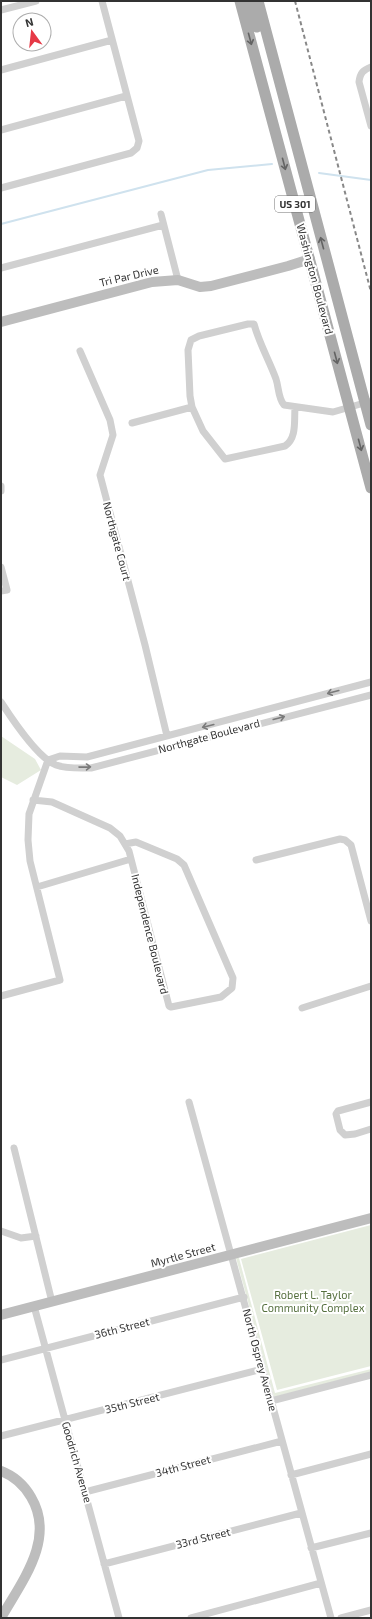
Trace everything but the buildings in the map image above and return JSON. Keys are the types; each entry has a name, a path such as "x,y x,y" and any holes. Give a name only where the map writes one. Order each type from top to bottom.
{"main road":[{"name":"Washington Boulevard","path":"240,1 371,488"},
{"path":"245,1 251,8 269,68 278,77"},
{"name":"Washington Boulevard","path":"258,1 349,344 368,402 371,425"},
{"path":"264,89 280,102 296,158 302,167"},
{"path":"310,259 322,266 327,272 344,336 349,344"}],"street":[{"path":"1,10 36,1"},
{"path":"1,188 132,153 137,148 138,141 102,1"},
{"path":"1,70 112,40"},
{"path":"371,66 363,70 360,75 360,86 371,126"},
{"path":"1,130 126,96"},
{"path":"161,214 178,280"},
{"path":"1,268 163,225"},
{"name":"Tri Par Drive","path":"1,322 141,284 178,280 200,287 211,286 310,259"},
{"path":"295,408 293,436 289,443 285,446 225,460 203,431 192,407 190,396 188,350 191,340 199,336 251,323 254,324 259,343 275,378 281,402 287,407 332,412 368,402"},
{"name":"Northgate Court","path":"80,351 110,420 113,434 100,475 145,645 167,736"},
{"path":"132,423 192,407"},
{"path":"1,486 1,491"},
{"path":"1,567 7,590 1,592"},
{"name":"Northgate Boulevard","path":"48,760 60,756 87,757 371,682"},
{"name":"Northgate Boulevard","path":"1,702 24,736 48,760 66,768 91,768 371,695"},
{"path":"1,996 60,980 28,845 29,814 48,760"},
{"name":"Independence Boulevard","path":"33,800 52,802 110,828 125,844 131,860 169,1006 171,1007 224,996 232,988 232,978 184,865 178,859 136,842 125,844"},
{"path":"256,860 340,839 345,840 351,845 371,921"},
{"name":"Independence Boulevard","path":"37,887 131,860"},
{"path":"302,1008 371,986"},
{"name":"North Osprey Avenue","path":"189,1102 244,1297 301,1513 331,1618"},
{"path":"371,1102 343,1109 338,1111 336,1114 340,1130 345,1135 355,1134 371,1129"},
{"path":"14,1148 52,1302"},
{"name":"Myrtle Street","path":"1,1315 371,1218"},
{"path":"1,1231 21,1238 36,1236"},
{"name":"36th Street","path":"1,1360 244,1297"},
{"name":"Goodrich Avenue","path":"34,1306 119,1618"},
{"name":"35th Street","path":"1,1436 262,1369"},
{"path":"271,1401 371,1375"},
{"name":"34th Street","path":"85,1492 282,1441"},
{"path":"291,1475 371,1454"},
{"path":"1,1472 18,1480 28,1491 36,1505 40,1520 41,1534 38,1550 1,1618"},
{"name":"33rd Street","path":"104,1564 301,1513"},
{"path":"312,1548 371,1533"},
{"path":"191,1618 321,1583"},
{"path":"341,1618 371,1610"}],"green space":[{"path":"1,736 35,759 41,770 17,785 1,777"},
{"name":"Robert L. Taylor Community Complex","path":"371,1225 371,1366 277,1390 241,1259"},
{"path":"236,1258 239,1258 275,1393 371,1369 371,1372 274,1397"}],"waterway":[{"path":"1,224 208,170 272,164"},
{"path":"319,173 371,180"}],"railway":[{"path":"295,1 371,292"}]}
